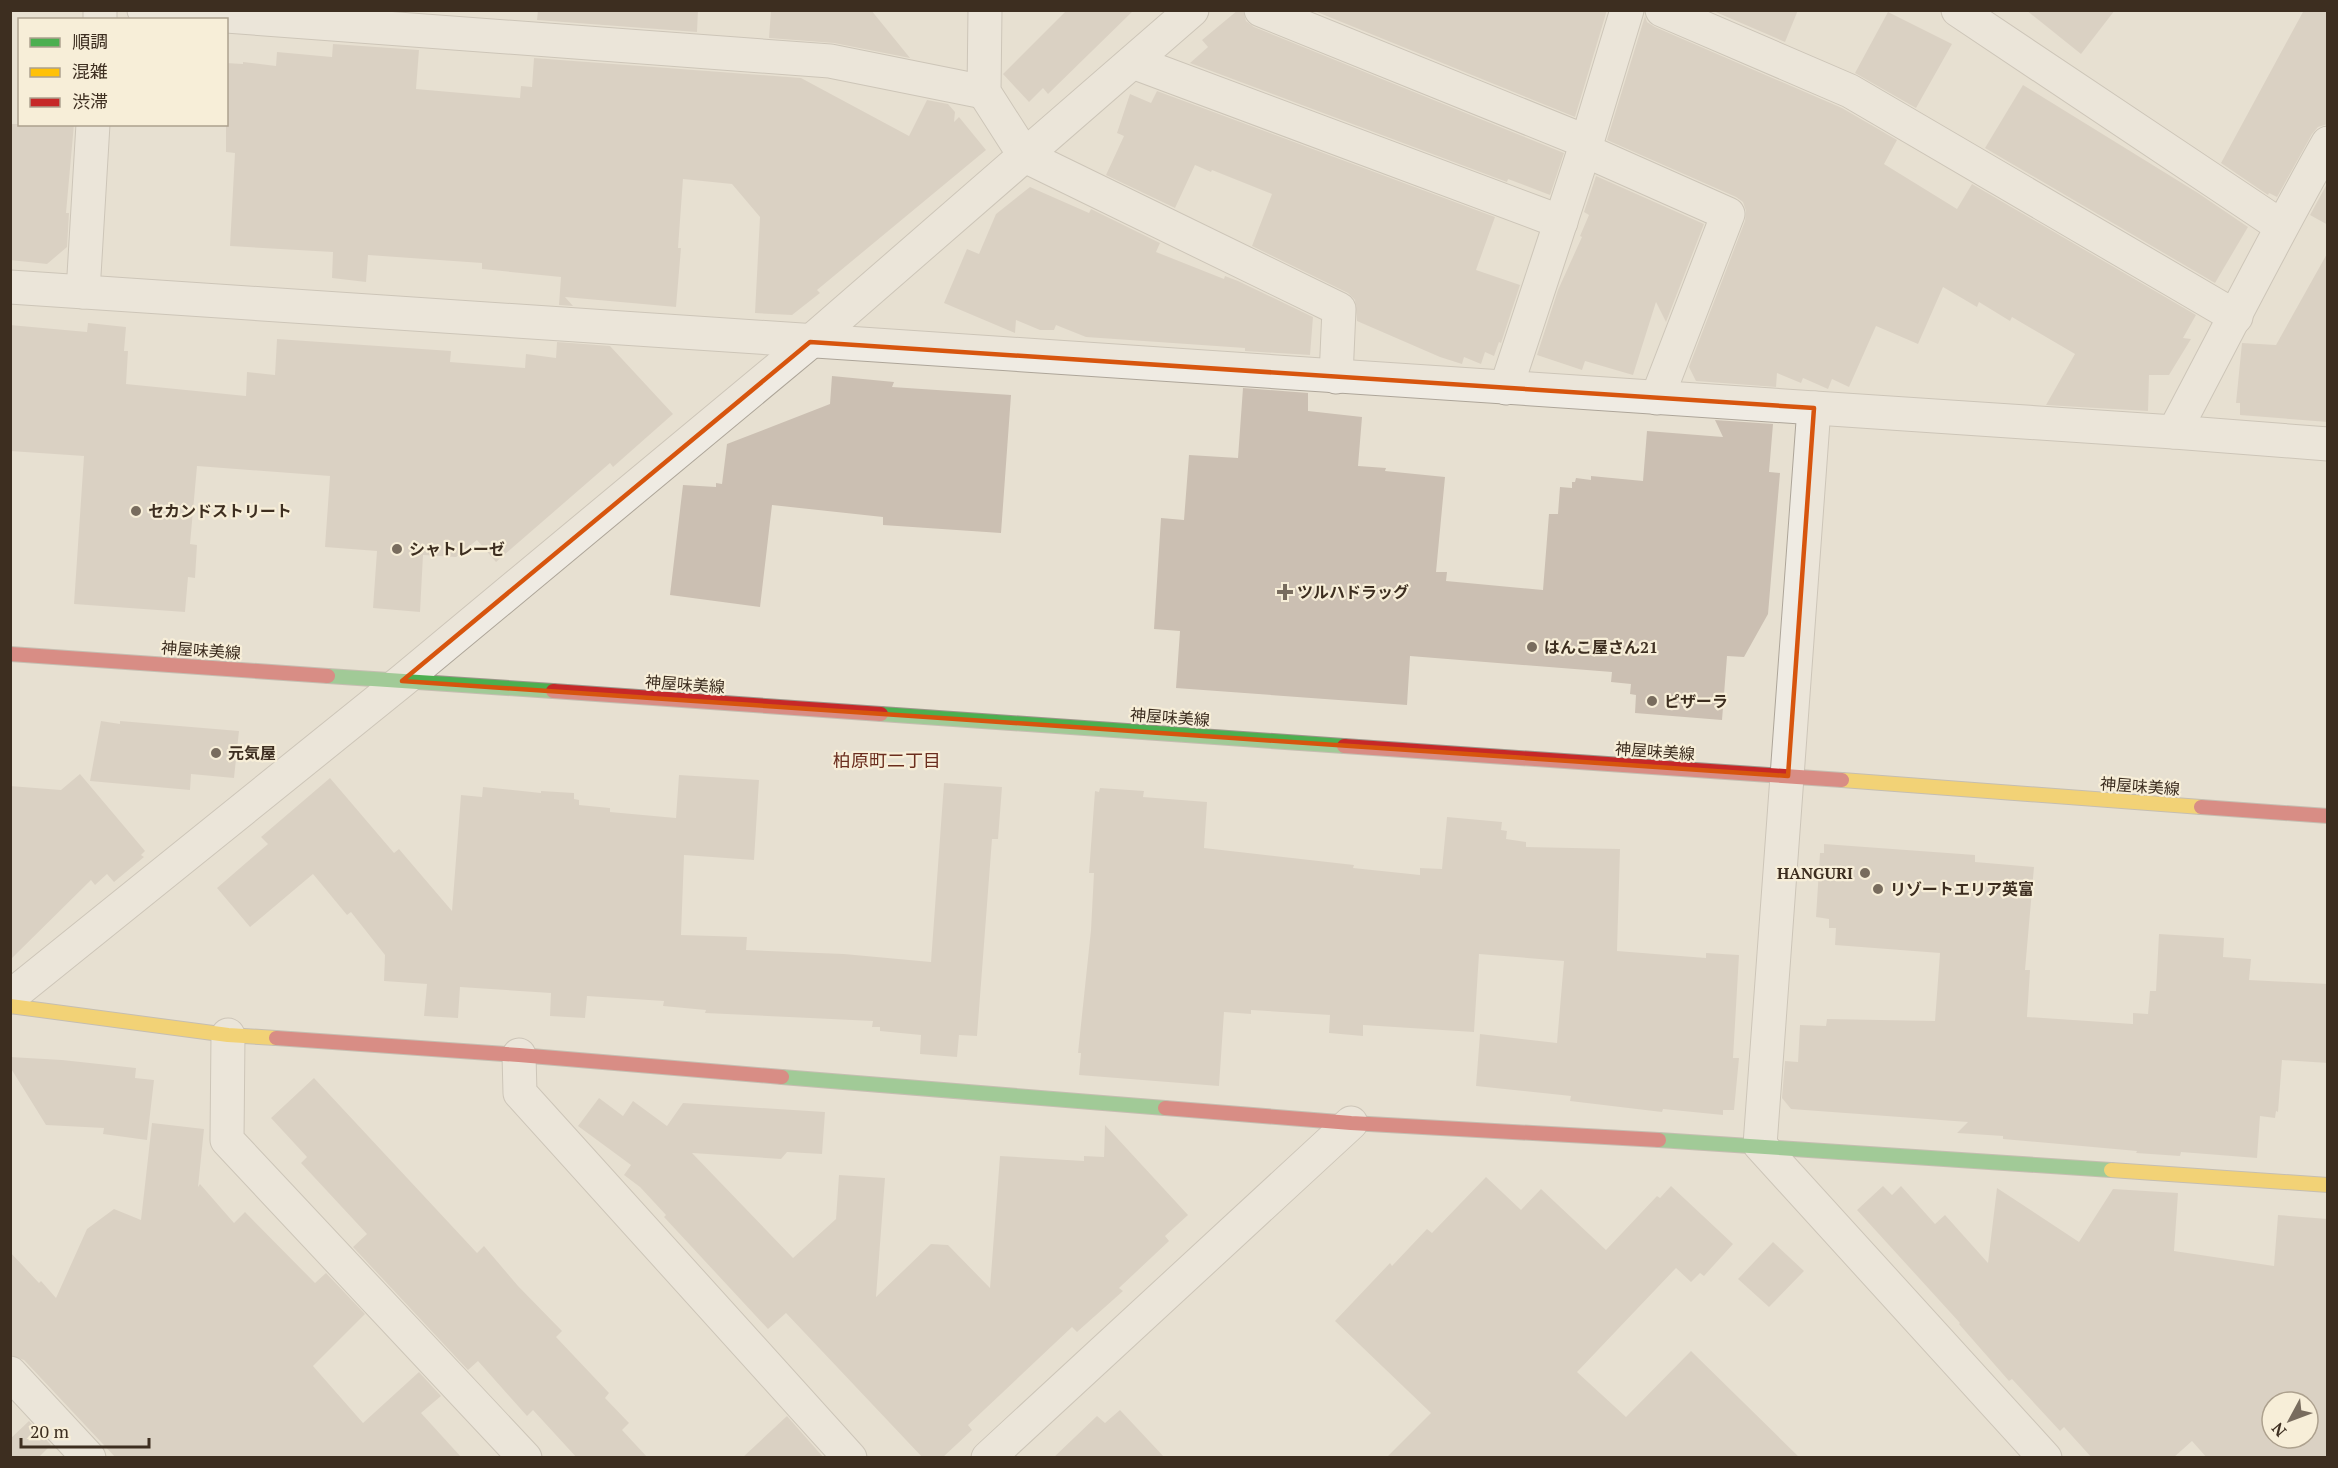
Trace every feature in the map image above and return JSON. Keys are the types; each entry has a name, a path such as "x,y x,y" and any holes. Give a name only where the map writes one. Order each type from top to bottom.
{"street":[{"path":"144,10 830,61 984,92"},
{"path":"985,10 984,92 1025,156 1339,309 1336,377"},
{"path":"10,997 402,681 810,342 1192,10"},
{"path":"1261,10 1586,146 1728,214 1657,398"},
{"path":"1506,388 1586,146 1627,10"},
{"path":"1662,10 1850,91 2236,317"},
{"path":"1958,10 2281,226"},
{"path":"1133,62 1561,222"},
{"path":"83,292 93,126"},
{"path":"2174,432 2236,317 2281,226 2328,143"},
{"path":"10,287 2328,444"},
{"path":"1814,408 1760,1145 2045,1458"},
{"name":"神屋味美線","path":"10,654 1788,776 2328,816"},
{"path":"10,1006 228,1035 519,1055 1351,1123 1760,1145 2328,1185"},
{"path":"228,1035 227,1140 525,1458"},
{"path":"519,1055 520,1093 850,1458"},
{"path":"988,1458 1351,1123"},
{"path":"10,1373 88,1458"}],"highlighted area":[{"path":"810,342 1814,408 1788,776 402,681"}],"building":[{"path":"538,10 698,10 697,32 537,20"},
{"path":"771,10 871,10 910,58 834,43 769,38"},
{"path":"1067,10 1134,10 1048,94 1043,88 1029,102 1003,74"},
{"path":"1238,10 1243,10 1246,21 1254,27 1564,153 1550,195 1508,179 1507,182 1190,63 1208,47 1202,40"},
{"path":"1312,10 1607,10 1575,117"},
{"path":"1711,10 1798,10 1785,42"},
{"path":"2026,10 2115,10 2081,54"},
{"path":"2304,10 2328,10 2328,124 2318,127 2312,134 2277,197 2269,193 2268,195 2221,163"},
{"path":"1888,12 1952,44 1916,108 1855,73"},
{"path":"1645,16 1647,22 1655,27 1842,108 1897,140 1884,164 1957,209 1972,184 2196,315 2183,338 2191,339 2169,375 2149,375 2148,411 2046,405 2075,354 2012,317 2010,321 1979,302 1977,307 1943,287 1918,344 1876,326 1849,387 1832,379 1828,389 1803,378 1801,383 1777,373 1776,387 1696,381 1689,367 1745,221 1746,211 1743,202 1736,197 1607,140"},
{"path":"333,44 419,50 416,89 520,98 521,86 532,87 534,58 801,78 909,136 927,100 948,104 955,112 954,122 959,117 986,150 817,290 820,293 792,315 755,313 760,217 732,184 683,179 676,307 565,297 573,306 559,305 561,277 482,269 482,263 368,255 366,282 332,278 333,252 230,246 235,153 226,152 226,126 228,126 228,63 243,64 243,62 276,66 277,52 332,57"},
{"path":"2023,85 2198,193 2248,227 2215,283 1985,148"},
{"path":"1157,91 1495,217 1476,270 1520,285 1501,343 1499,342 1494,356 1485,352 1481,364 1464,357 1462,364 1440,357 1357,321 1355,300 1348,293 1252,246 1272,194 1195,165 1175,208 1106,175 1124,136 1117,133 1130,94 1151,103"},
{"path":"10,124 74,126 66,213 69,213 67,247 47,264 10,260"},
{"path":"1596,176 1704,224 1666,322 1656,302 1633,375 1585,361 1582,370 1537,355 1558,290 1582,237 1580,236 1589,215 1584,212"},
{"path":"2328,182 2328,225 2310,215"},
{"path":"1030,187 1089,213 1091,209 1160,243 1156,252 1224,279 1225,276 1238,281 1313,317 1310,355 1086,337 1056,325 1054,330 1040,330 1016,320 1015,333 944,303 967,249 979,254 996,214"},
{"path":"2328,252 2328,422 2240,415 2240,403 2236,403 2242,343 2276,345"},
{"path":"88,323 126,327 124,351 128,351 126,384 246,396 247,372 275,375 277,339 451,351 450,362 525,368 526,354 556,358 557,342 610,346 673,414 613,467 610,463 496,562 477,540 456,557 423,555 420,612 373,608 377,551 325,547 330,476 197,466 190,544 197,545 195,578 188,577 185,612 74,604 84,456 10,451 10,325 87,332"},
{"path":"832,376 894,382 892,387 1011,395 1001,533 883,525 883,517 772,505 760,607 670,595 683,485 716,487 716,483 722,484 727,444 830,404"},
{"path":"1243,388 1308,393 1308,411 1362,417 1358,466 1445,477 1436,572 1447,572 1446,581 1543,590 1549,514 1558,514 1560,487 1572,488 1572,482 1575,482 1576,478 1591,480 1591,476 1643,481 1647,431 1723,437 1715,420 1773,424 1769,472 1780,473 1768,614 1744,657 1727,656 1722,720 1635,713 1636,695 1630,694 1631,684 1611,682 1612,672 1410,656 1407,705 1176,688 1180,631 1154,629 1161,518 1184,520 1189,455 1238,458"},
{"path":"101,721 239,731 234,778 191,774 190,790 90,781"},
{"path":"80,774 145,851 141,855 144,857 114,882 107,874 95,885 91,880 10,960 10,786 61,790"},
{"path":"679,775 759,780 754,860 684,855 681,935 747,937 746,950 844,954 931,962 944,783 1002,787 998,839 992,839 977,1036 959,1035 957,1057 920,1054 921,1035 880,1031 880,1027 872,1027 873,1021 705,1013 706,1010 663,1006 664,1001 587,996 585,1018 550,1016 551,993 460,987 458,1018 424,1016 427,984 384,981 385,955 351,912 347,915 313,874 250,927 217,888 268,844 261,837 330,778 394,853 399,849 452,911 461,795 482,797 483,787 541,793 541,791 574,793 574,799 579,800 579,805 610,808 610,812 676,818"},
{"path":"1100,788 1144,791 1143,797 1207,802 1204,848 1354,865 1353,868 1420,875 1420,868 1442,869 1447,817 1502,822 1501,830 1507,831 1506,839 1526,842 1526,847 1620,849 1617,951 1706,958 1706,953 1739,955 1733,1058 1739,1058 1734,1110 1723,1110 1723,1115 1663,1109 1662,1112 1570,1101 1571,1096 1476,1086 1480,1034 1557,1043 1564,961 1479,954 1474,1032 1363,1025 1363,1036 1329,1033 1330,1015 1251,1010 1251,1014 1224,1012 1219,1086 1079,1075 1081,1053 1078,1053 1091,930 1094,873 1089,873 1095,791 1099,792"},
{"path":"1824,844 1975,855 1975,862 2034,867 2025,970 2030,970 2027,1017 2133,1024 2133,1013 2148,1014 2150,991 2156,991 2159,934 2224,938 2223,957 2251,959 2249,980 2328,984 2328,1063 2282,1060 2278,1112 2276,1111 2275,1118 2260,1116 2257,1158 2181,1152 2180,1156 2136,1153 2137,1151 1957,1133 1968,1122 1791,1109 1782,1098 1785,1061 1798,1062 1800,1025 1826,1026 1827,1019 1935,1021 1940,953 1835,945 1836,928 1829,928 1829,919 1816,917 1820,853 1824,853"},
{"path":"10,1057 136,1068 135,1078 154,1080 147,1140 103,1134 104,1128 46,1125 10,1067"},
{"path":"314,1078 477,1253 484,1246 518,1286 562,1331 556,1337 609,1393 605,1398 629,1423 622,1430 648,1458 577,1458 533,1410 527,1416 478,1361 468,1370 353,1247 367,1234 301,1163 307,1157 271,1118"},
{"path":"599,1098 623,1116 633,1101 667,1126 683,1103 825,1112 822,1154 787,1152 781,1159 692,1153 793,1258 836,1219 839,1175 885,1178 876,1297 931,1244 948,1245 990,1288 1000,1156 1084,1161 1084,1156 1104,1157 1105,1125 1188,1215 1165,1236 1169,1241 1119,1288 1123,1291 1077,1332 1072,1327 968,1425 972,1430 942,1458 923,1458 786,1313 768,1329 664,1217 666,1215 640,1187 624,1175 631,1165 578,1126"},
{"path":"152,1123 204,1129 198,1187 200,1184 234,1223 245,1212 315,1283 326,1273 365,1314 313,1366 363,1423 419,1372 441,1396 421,1413 462,1458 116,1458 24,1360 10,1355 10,1252 56,1298 87,1229 114,1209 141,1220"},
{"path":"1486,1177 1521,1210 1541,1189 1606,1250 1657,1196 1660,1198 1671,1186 1733,1244 1704,1276 1700,1273 1691,1282 1676,1268 1577,1372 1626,1417 1691,1351 1800,1458 1386,1458 1431,1413 1335,1321 1390,1263 1392,1266 1427,1229 1432,1233"},
{"path":"1883,1186 1892,1195 1901,1186 1935,1224 1945,1215 1988,1263 1997,1188 2079,1242 2113,1189 2178,1193 2174,1251 2274,1266 2278,1215 2328,1219 2328,1458 2207,1458 2192,1441 2173,1458 2092,1458 2064,1427 2060,1431 2012,1379 2009,1381 1960,1323 1857,1210"},
{"path":"1773,1242 1804,1271 1769,1307 1738,1279"},
{"path":"1120,1410 1165,1458 1053,1458 1097,1416 1105,1423"},
{"path":"787,1416 824,1458 742,1458"},
{"path":"29,1421 51,1445 38,1458 10,1458 10,1439"}],"traffic: fast":[{"path":"328,676 553,691"},
{"path":"881,714 1344,746"},
{"path":"782,1077 1165,1108"},
{"path":"1659,1140 2111,1170"}],"traffic: slow":[{"path":"1842,780 2201,807"},
{"path":"10,1006 228,1035 276,1038"},
{"path":"2111,1170 2328,1185"}],"traffic: jam":[{"path":"10,654 328,676"},
{"path":"553,691 881,714"},
{"path":"1344,746 1842,780"},
{"path":"2201,807 2328,816"},
{"path":"276,1038 782,1077"},
{"path":"1165,1108 1351,1123 1659,1140"}],"place":[{"name":"セカンドストリート","path":"136,511"},
{"name":"シャトレーゼ","path":"397,549"},
{"name":"ツルハドラッグ","path":"1285,592"},
{"name":"はんこ屋さん21","path":"1532,647"},
{"name":"ピザーラ","path":"1652,701"},
{"name":"元気屋","path":"216,753"},
{"name":"HANGURI","path":"1865,873"},
{"name":"リゾートエリア英富","path":"1878,889"}],"district":[{"name":"柏原町二丁目","path":"887,761"}]}
